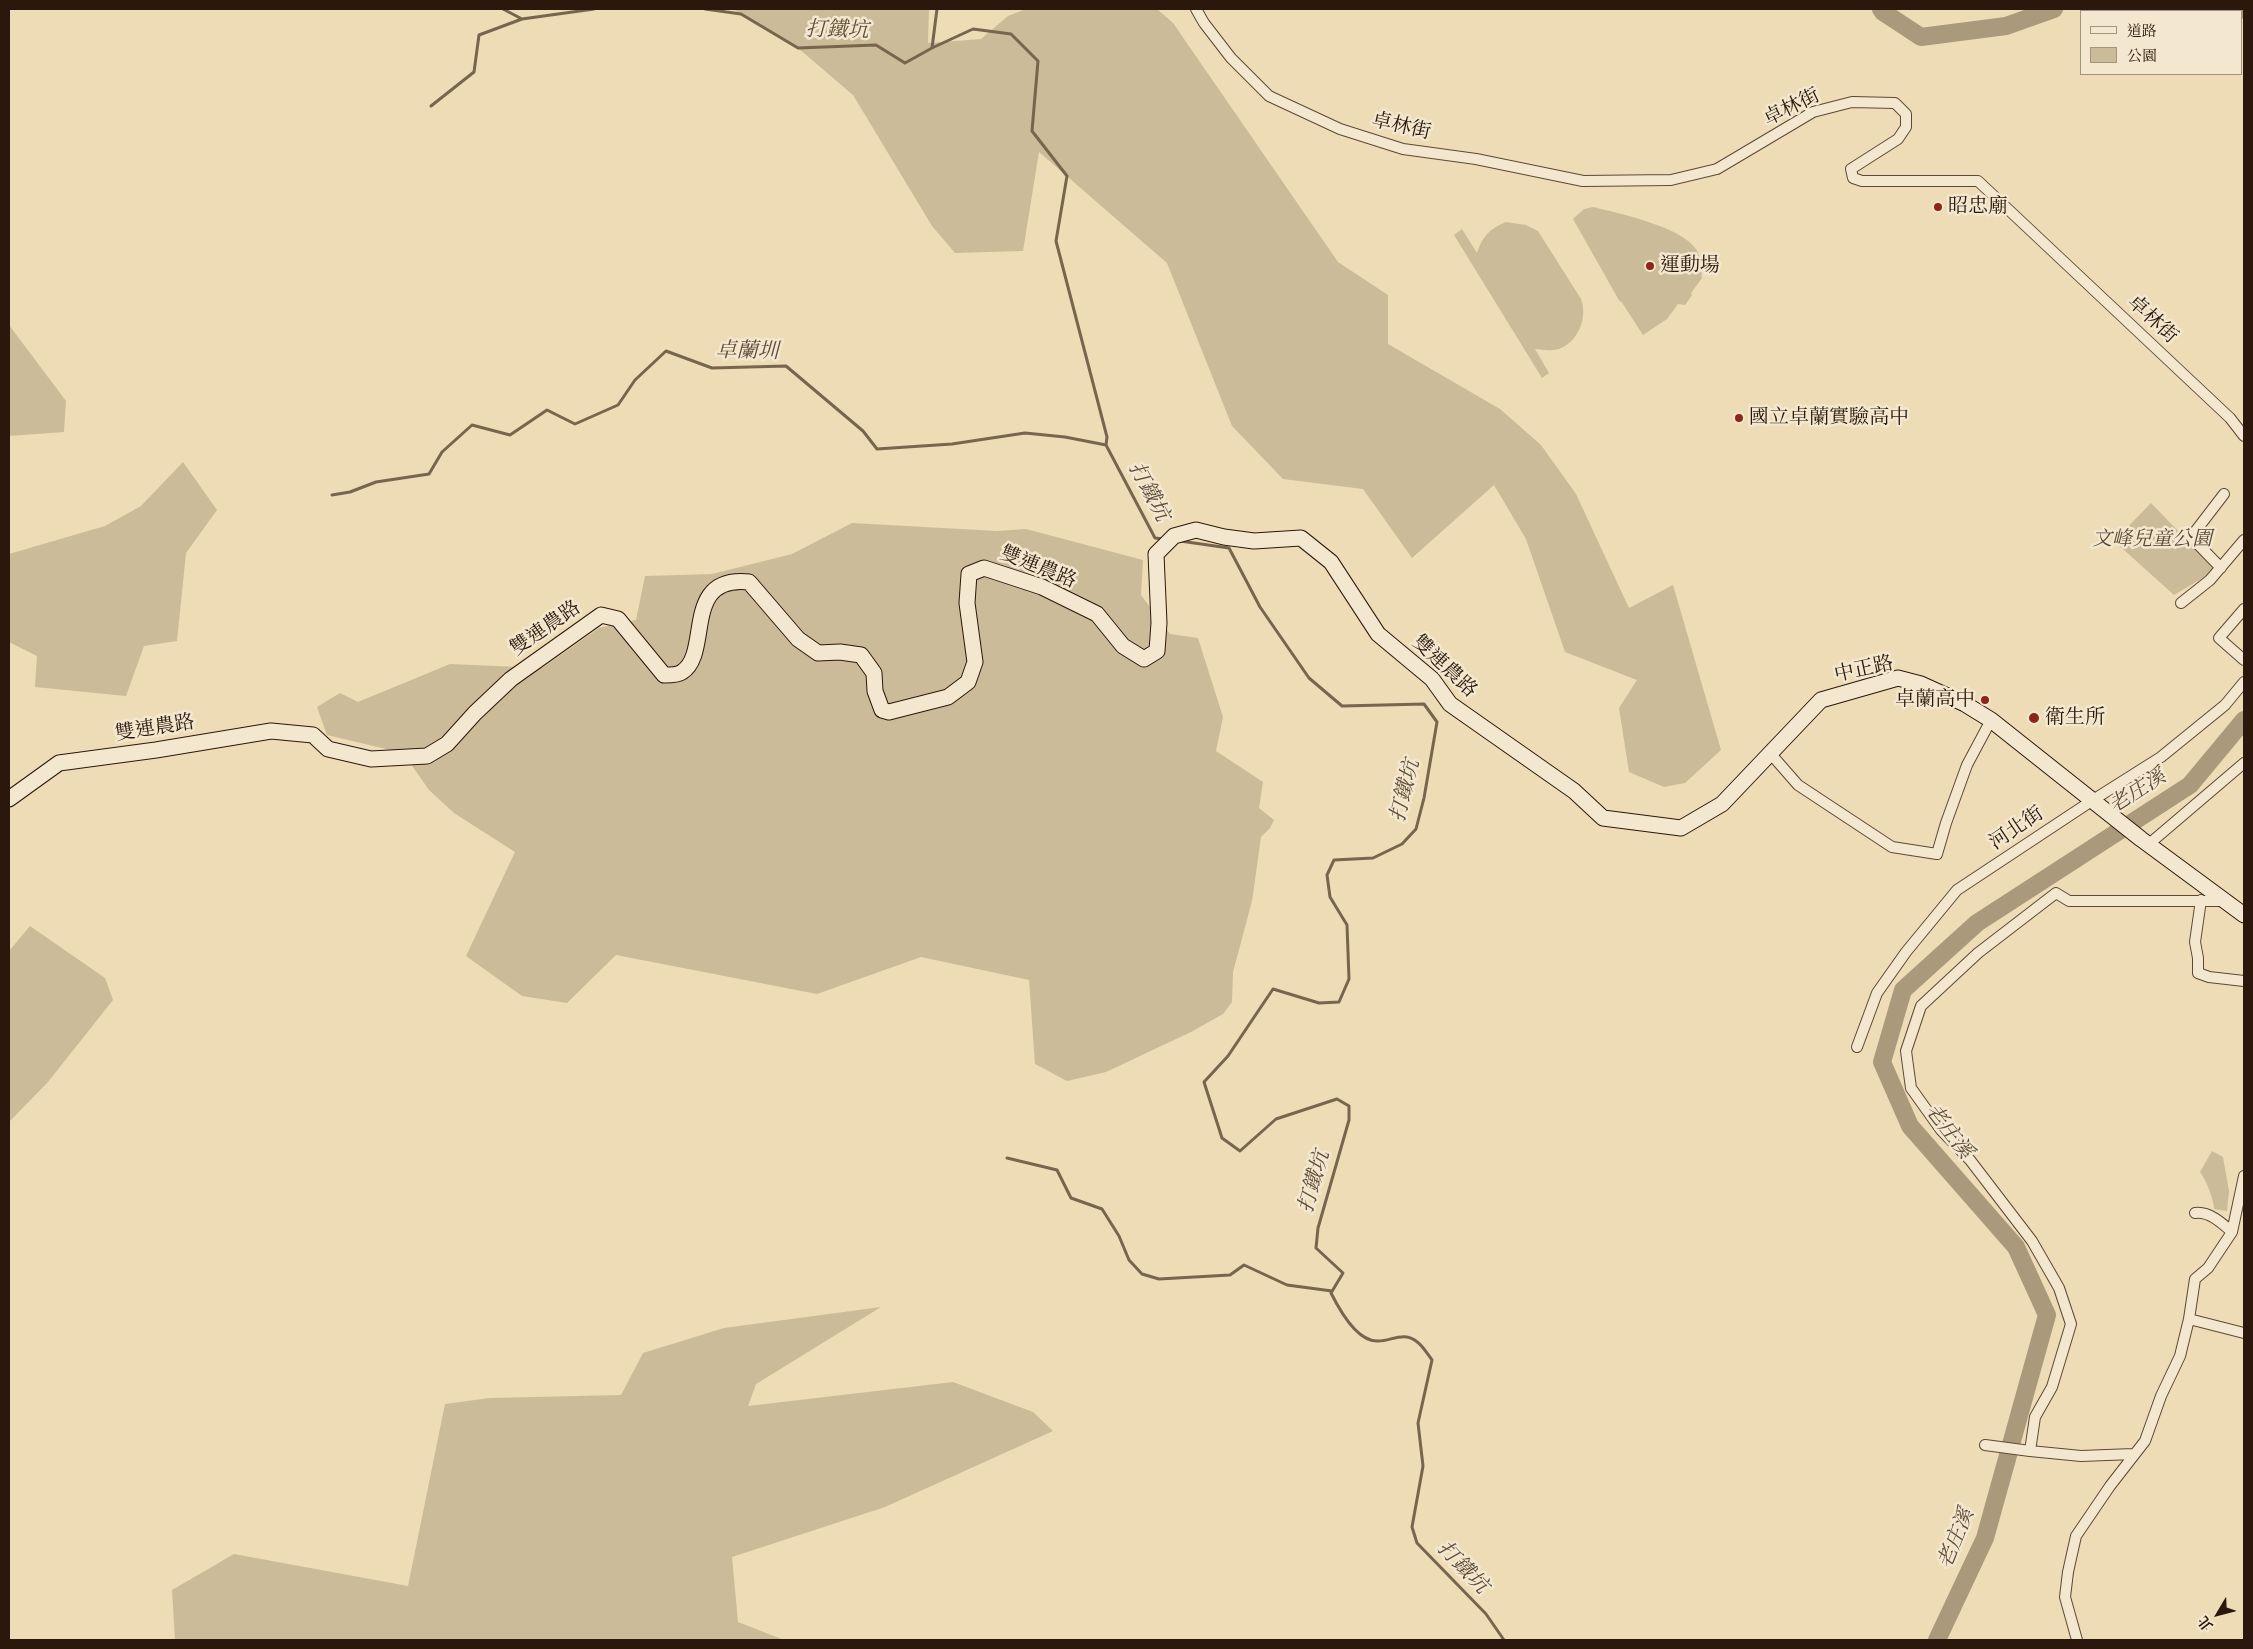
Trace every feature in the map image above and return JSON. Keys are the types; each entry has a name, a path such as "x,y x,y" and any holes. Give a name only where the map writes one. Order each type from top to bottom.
{"street":[{"name":"卓林街","path":"1196,9 1204,23 1231,58 1269,96 1340,129 1403,149 1476,159 1583,181 1671,180 1717,169 1813,112 1852,102 1894,103 1906,114 1906,127 1898,139 1851,169 1853,178 1862,181 1978,182 2230,418 2244,436"},
{"path":"2221,568 2191,536 2224,494"},
{"name":"雙連農路","path":"9,799 59,762 156,750 271,731 313,735 328,749 371,759 427,756 447,744 475,713 511,679 601,615 618,619 664,676 681,674 690,665 704,605 720,585 734,581 749,582 798,639 818,653 840,652 861,655 874,673 875,691 882,710 889,712 948,697 968,682 975,662 967,603 969,574 984,568 1042,587 1097,614 1123,646 1144,660 1157,651 1156,554 1174,536 1196,530 1224,537 1254,541 1301,538 1330,562 1378,634 1432,679 1450,704 1574,791 1603,818 1681,828 1722,804 1770,753"},
{"path":"2181,603 2210,580 2244,540"},
{"path":"2244,609 2219,638 2244,660"},
{"name":"中正路","path":"1770,753 1822,700 1898,678 1921,684 1965,704 1991,720 2145,841 2244,915"},
{"name":"河北街","path":"1857,1047 1878,993 1906,952 1957,890 2093,800 2161,758 2225,705 2244,682"},
{"path":"1770,753 1798,785 1892,848 1937,854 1946,822 1967,765 1991,720"},
{"path":"2145,841 2244,763"},
{"path":"2030,1452 2035,1417 2052,1387 2071,1324 2059,1288 2032,1241 1970,1160 1941,1130 1911,1088 1906,1051 1921,1006 1978,953 2056,893 2069,901 2225,901"},
{"path":"2201,900 2195,942 2198,973 2209,977 2244,981"},
{"path":"2077,1640 2065,1597 2076,1536 2133,1454 2145,1441 2180,1356 2196,1279 2208,1268 2232,1232 2242,1199 2244,1176"},
{"path":"2195,1213 2200,1212 2220,1221 2232,1232"},
{"path":"2189,1319 2244,1333"},
{"path":"1985,1445 2030,1452 2081,1456 2133,1454"}],"green space":[{"path":"733,9 929,9 928,43 981,39 1008,16 1026,9 1157,9 1173,23 1338,262 1388,295 1388,344 1500,409 1541,445 1576,494 1629,608 1673,585 1721,750 1685,783 1664,787 1629,772 1619,708 1637,680 1565,652 1526,539 1494,485 1412,558 1363,489 1283,479 1232,426 1167,263 1039,152 1023,251 955,253 932,226 853,95 798,48"},
{"name":"運動場","path":"1593,207 1652,223 1668,230 1693,245 1699,255 1702,278 1685,305 1678,304 1667,319 1643,335 1620,302 1573,219 1584,209"},
{"path":"1506,222 1526,225 1538,231 1581,299 1583,306 1580,328 1566,346 1550,350 1535,349 1549,373 1542,378 1454,235 1462,229 1477,253 1481,242 1487,234 1495,227"},
{"path":"9,325 66,401 64,432 9,436"},
{"path":"183,462 217,510 186,553 177,641 144,646 126,696 35,687 37,656 9,642 9,554 105,526 141,506"},
{"name":"文峰兒童公園","path":"2151,503 2216,570 2174,595 2114,541"},
{"path":"852,523 997,531 1026,529 1143,560 1141,595 1170,634 1198,638 1223,717 1216,751 1263,782 1259,808 1274,820 1270,828 1261,837 1252,901 1233,972 1232,1002 1223,1014 1191,1032 1106,1072 1067,1081 1035,1064 1029,980 921,957 817,994 616,955 567,1003 522,996 466,956 515,852 454,813 429,790 403,753 327,735 317,707 340,693 358,702 450,664 542,668 599,628 636,620 645,576 712,574 792,554"},
{"path":"30,926 105,978 113,1000 48,1082 9,1122 9,951"},
{"path":"2212,1151 2223,1157 2229,1191 2227,1211 2214,1209 2213,1200 2200,1172"},
{"path":"881,1307 756,1384 748,1406 953,1382 1033,1412 1053,1431 885,1507 732,1557 738,1622 784,1640 175,1640 172,1590 234,1554 408,1586 445,1404 490,1398 621,1395 643,1353 724,1328"}],"waterway":[{"name":"打鐵坑","path":"503,9 522,19 594,9"},
{"name":"打鐵坑","path":"705,9 741,14 798,48 876,45 905,63 973,29 1011,34 1038,61 1032,131 1067,176 1056,241 1107,437 1106,445 1155,538 1164,539"},
{"path":"932,48 937,9"},
{"name":"老庄溪","path":"1881,9 1921,37 2006,26 2054,9"},
{"path":"431,106 474,72 479,35 522,19"},
{"name":"卓蘭圳","path":"332,495 350,492 376,482 429,474 442,452 472,425 510,435 547,410 575,424 618,405 635,380 666,351 712,368 786,366 863,431 877,449 952,444 1025,433 1065,437 1106,445"},
{"name":"打鐵坑","path":"1180,541 1229,548 1260,607 1309,678 1342,706 1424,704 1437,722 1424,798 1416,829 1402,844 1373,858 1334,860 1327,875 1330,897 1347,925 1349,979 1339,1002 1319,1003 1273,989 1228,1056 1204,1082 1222,1138 1240,1151 1276,1119 1337,1099 1349,1106 1349,1120 1318,1228 1316,1248 1343,1273 1331,1293 1355,1330 1369,1340 1384,1341 1400,1337 1411,1338 1422,1346 1432,1360 1418,1423 1423,1466 1412,1527 1417,1543 1486,1614 1504,1640"},
{"name":"老庄溪","path":"1937,1640 1985,1538 2047,1315 2016,1247 1910,1126 1882,1062 1903,990 1977,923 2190,785 2244,720"},
{"path":"1007,1158 1057,1170 1071,1198 1102,1209 1119,1236 1129,1260 1142,1274 1159,1279 1230,1275 1244,1265 1287,1285 1332,1291"}],"place":[{"name":"昭忠廟","path":"1938,207"},
{"name":"運動場","path":"1650,266"},
{"name":"國立卓蘭實驗高中","path":"1739,418"},
{"name":"卓蘭高中","path":"1985,700"},
{"name":"衛生所","path":"2034,718"}]}
